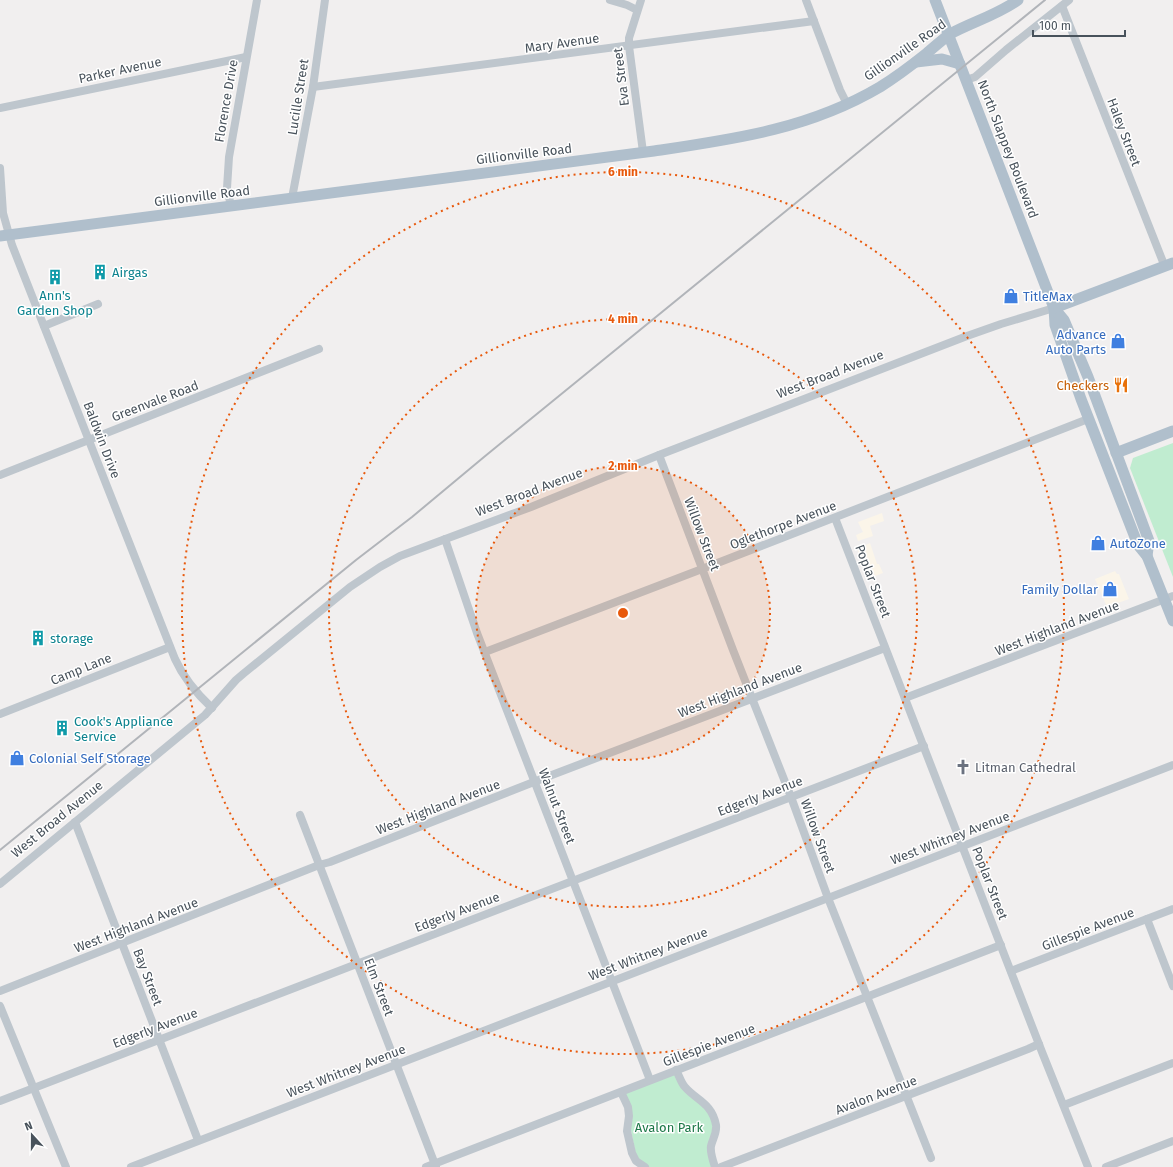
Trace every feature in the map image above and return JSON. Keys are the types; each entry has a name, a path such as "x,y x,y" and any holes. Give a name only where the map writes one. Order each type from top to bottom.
{"main road":[{"name":"North Slappey Boulevard","path":"935,0 1054,308 1055,325 1088,419 1138,545 1147,556"},
{"name":"Gillionville Road","path":"4,235 643,152 731,139 774,130 807,120 847,104 888,82 949,35 1018,0"},
{"path":"915,62 942,59 960,64"},
{"name":"West Broad Avenue","path":"1054,308 1169,265"},
{"name":"North Slappey Boulevard","path":"1054,308 1064,320 1088,377 1149,541 1147,556"},
{"path":"1116,453 1173,431"},
{"path":"1097,440 1116,453"},
{"path":"1111,477 1116,453"},
{"path":"1147,556 1169,598 1173,621"}],"street":[{"name":"Florence Drive","path":"231,206 227,188 227,176 246,57 257,0"},
{"name":"Lucille Street","path":"292,198 313,87 325,0"},
{"path":"610,0 627,5 637,10"},
{"name":"Eva Street","path":"641,0 629,38 629,46 643,152"},
{"path":"806,0 840,90 847,104"},
{"path":"966,80 975,76 1069,0"},
{"name":"Haley Street","path":"1062,6 1169,265"},
{"name":"Mary Avenue","path":"313,87 814,21"},
{"name":"Parker Avenue","path":"0,108 246,57"},
{"name":"Baldwin Drive","path":"0,168 4,235 44,326 170,647 186,680 199,696 212,708"},
{"path":"44,326 98,304"},
{"name":"West Broad Avenue","path":"0,883 205,716 236,680 350,587 400,556 531,507 967,336 1054,308"},
{"name":"Greenvale Road","path":"0,475 319,349"},
{"name":"Oglethorpe Avenue","path":"485,652 1088,419"},
{"name":"Willow Street","path":"659,456 791,797 828,898 931,1158"},
{"name":"Poplar Street","path":"835,518 1088,1167"},
{"name":"Walnut Street","path":"445,539 477,633 536,782 650,1080"},
{"name":"West Highland Avenue","path":"905,698 1169,598"},
{"name":"Camp Lane","path":"0,714 170,647"},
{"name":"West Highland Avenue","path":"0,991 122,944 319,864 330,862 752,698 886,648"},
{"name":"Edgerly Avenue","path":"0,1101 33,1087 924,746"},
{"name":"West Whitney Avenue","path":"131,1167 1173,765"},
{"name":"Elm Street","path":"300,815 436,1166"},
{"name":"Bay Street","path":"75,822 198,1140"},
{"name":"Gillespie Avenue","path":"1011,971 1173,909"},
{"path":"1147,919 1173,986"},
{"name":"Gillespie Avenue","path":"426,1167 436,1166 650,1080 1001,945"},
{"path":"0,1006 66,1167"},
{"name":"Avalon Avenue","path":"721,1167 1039,1044"},
{"path":"1064,1105 1173,1063"},
{"path":"676,1070 684,1086 703,1101 713,1117 716,1130 711,1146 714,1167"},
{"path":"621,1092 628,1107 627,1131 632,1153 636,1161 645,1167"},
{"path":"1106,1167 1173,1141"}],"shaded area":[{"path":"882,513 884,521 870,526 873,536 858,541 856,535 863,532 858,522"},
{"path":"870,543 877,564 879,564 883,573 875,576 872,568 865,570 857,549"},
{"path":"1115,571 1119,574 1129,599 1107,607 1095,579"}],"green space":[{"path":"1173,443 1173,577 1130,468 1133,458"},
{"name":"Avalon Park","path":"676,1071 712,1117 713,1167 647,1167 637,1160 623,1092"}],"railway":[{"path":"0,850 356,560 412,517 1045,0"}],"place":[{"name":"Airgas","path":"100,272"},
{"name":"Ann's Garden Shop","path":"55,277"},
{"name":"TitleMax","path":"1011,296"},
{"name":"Advance Auto Parts","path":"1118,341"},
{"name":"Checkers","path":"1121,385"},
{"name":"AutoZone","path":"1098,543"},
{"name":"Family Dollar","path":"1110,589"},
{"name":"storage","path":"38,638"},
{"name":"Cook's Appliance Service","path":"62,728"},
{"name":"Colonial Self Storage","path":"17,758"},
{"name":"Litman Cathedral","path":"963,767"}]}
